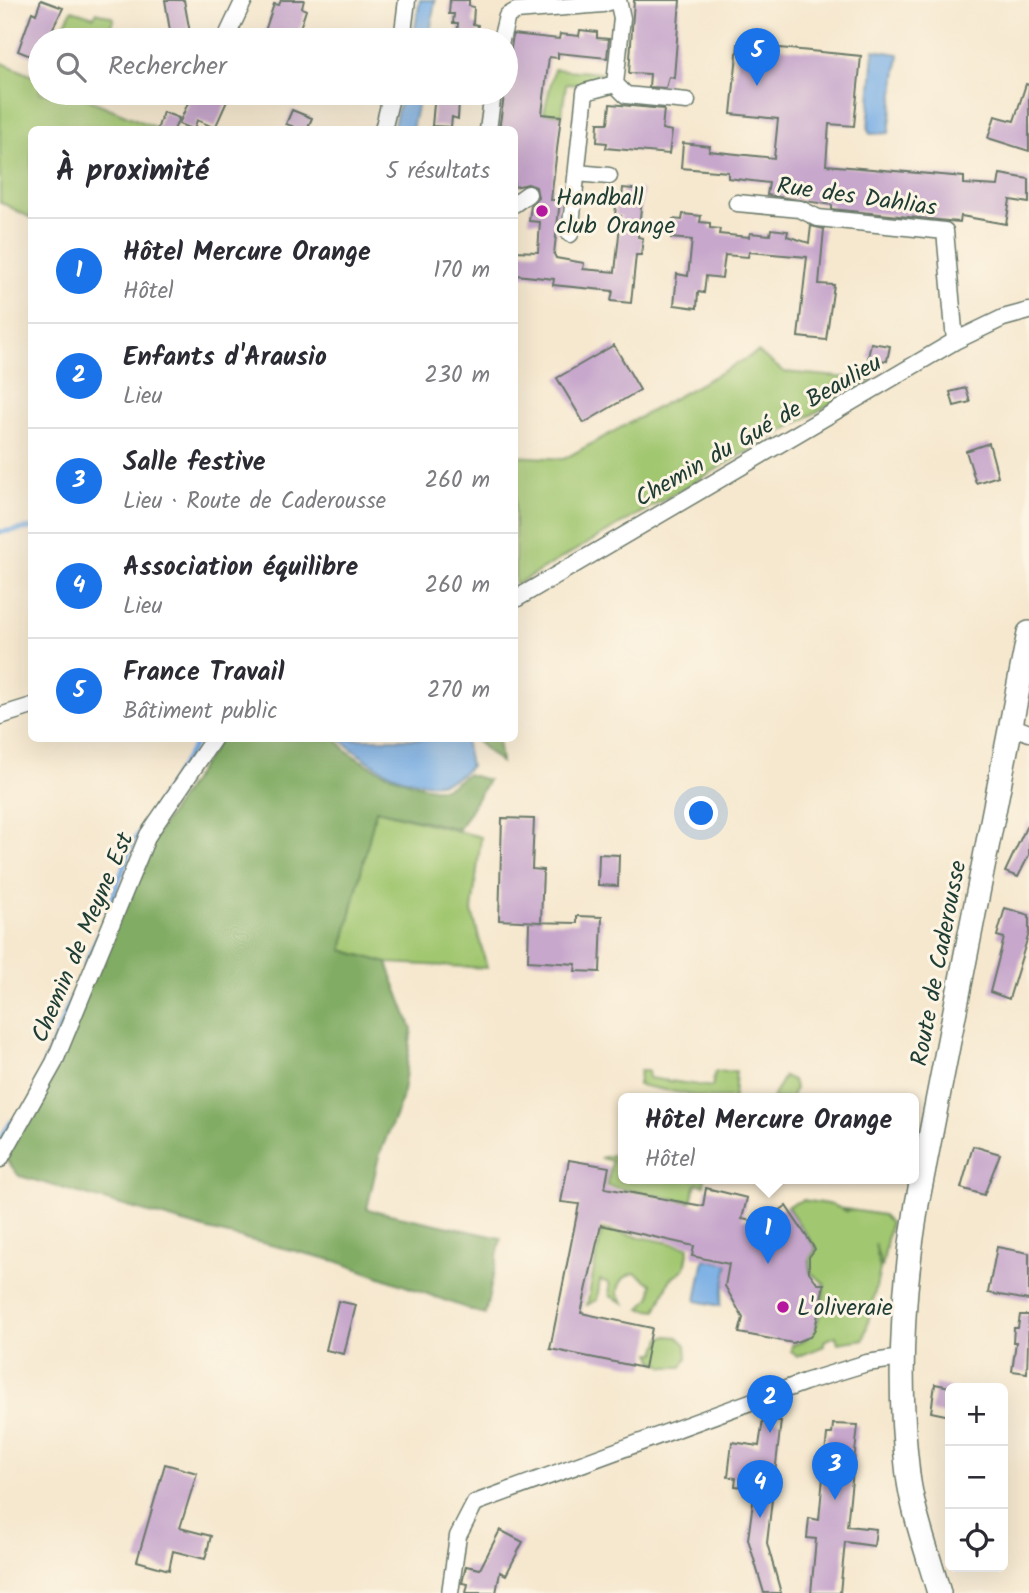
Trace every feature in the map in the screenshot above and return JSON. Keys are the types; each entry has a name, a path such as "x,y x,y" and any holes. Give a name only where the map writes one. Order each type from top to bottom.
{"main road":[{"name":"Route de Caderousse","path":"939,1593 908,1477 901,1358 904,1298 917,1204 1020,730 1029,633"}],"street":[{"path":"231,28 244,0"},
{"path":"404,28 407,0"},
{"path":"504,28 507,16 516,11 603,5 616,0 622,18 615,84"},
{"path":"615,84 626,95 687,101"},
{"path":"570,234 585,92 615,84"},
{"path":"384,126 389,105"},
{"path":"489,126 492,105"},
{"path":"577,173 609,176"},
{"path":"518,201 528,194"},
{"name":"Rue des Dahlias","path":"737,202 800,209 818,218 946,231 955,341"},
{"name":"Chemin du Gué de Beaulieu","path":"518,598 955,341 1003,318 1029,311"},
{"path":"0,716 28,707"},
{"name":"Chemin de Meyne Est","path":"0,1158 54,1063 148,835 211,742"},
{"path":"450,1593 458,1536 475,1503 805,1382 867,1363 901,1358"}],"green space":[{"path":"72,10 94,17 97,12 114,18 110,28 62,28"},
{"path":"0,62 28,74 28,105 102,105 152,126 28,126 28,216 0,202"},
{"path":"554,69 602,73 598,80 580,85 566,84 562,115 544,113"},
{"path":"758,352 784,372 872,380 518,583 518,456 564,459"},
{"path":"218,742 339,742 368,765 418,785 444,788 467,774 488,780 459,829 376,810 342,950 387,963 412,1029 402,1099 379,1156 367,1209 501,1238 485,1315 336,1261 212,1231 19,1176 6,1159 151,842"},
{"path":"477,742 498,742 501,763"},
{"path":"376,810 481,837 472,911 487,968 387,963 342,950"},
{"path":"640,1071 648,1071 649,1078 712,1087 715,1072 736,1071 734,1093 680,1093 638,1085"},
{"path":"784,1076 793,1080 794,1093 775,1093"},
{"path":"618,1154 618,1184 696,1184 691,1202 607,1186 612,1161 600,1158"},
{"path":"803,1200 833,1205 848,1212 845,1209 883,1215 890,1223 882,1268 875,1244 880,1270 864,1339 838,1343 836,1336 824,1341 824,1346 797,1357 791,1351 792,1345 802,1342 814,1330 825,1284 810,1272 810,1258 816,1249 787,1206"},
{"path":"602,1229 689,1247 685,1268 670,1280 656,1311 641,1309 651,1296 652,1284 635,1273 622,1280 619,1286 618,1294 624,1303 610,1296 609,1283 600,1280 597,1300 587,1305"},
{"path":"678,1337 686,1345 687,1358 682,1367 665,1367 653,1360 651,1353 656,1353 661,1338"}],"water":[{"path":"420,0 435,0 431,28 415,28"},
{"path":"874,50 899,54 889,133 870,134 868,129"},
{"path":"399,105 417,105 413,126 394,126"},
{"path":"344,742 466,742 470,766 456,778 439,783 422,783 386,771"},
{"path":"704,1259 728,1264 720,1306 696,1301"}],"building":[{"path":"41,0 63,8 53,28 28,28 28,55 18,51 32,12 36,14"},
{"path":"165,0 184,0 189,28 170,28"},
{"path":"281,0 304,0 302,8 306,10 300,28 266,28 274,4 279,5"},
{"path":"450,0 469,0 469,6 474,7 473,24 478,25 478,28 458,28 458,23 453,23 454,14 449,14"},
{"path":"634,0 680,0 674,78 669,77 666,88 649,87 650,74 629,73"},
{"path":"580,30 597,32 597,38 609,39 607,58 558,53 558,58 549,57 542,114 561,116 551,200 560,200 554,254 556,258 584,263 583,269 615,272 621,216 615,215 617,198 622,199 623,188 643,190 638,237 643,238 641,255 636,255 631,303 611,301 613,291 553,285 554,279 518,275 518,251 538,252 540,222 529,221 531,205 538,198 536,187 528,184 518,186 518,126 500,126 503,105 518,105 518,35 559,39 560,34 579,36"},
{"path":"738,44 861,56 854,126 829,124 826,165 964,177 964,184 998,186 1000,174 1029,179 1029,203 1010,200 1006,224 961,216 960,222 948,221 832,209 832,205 767,195 769,183 728,178 728,172 681,168 683,143 710,146 709,151 774,158 778,119 731,114"},
{"path":"1026,84 1029,85 1029,151 988,138 995,116 1014,121"},
{"path":"610,104 664,109 662,129 672,131 669,154 606,148 607,143 597,142 598,123 608,123"},
{"path":"187,105 225,105 216,126 197,120 195,126 179,124"},
{"path":"434,105 459,105 458,119 452,117 451,126 432,126"},
{"path":"292,110 312,118 309,126 286,124"},
{"path":"163,112 179,118 176,126 158,126"},
{"path":"683,214 701,216 700,222 710,223 710,228 720,229 719,234 749,237 750,233 770,235 771,229 788,231 787,236 809,243 811,226 824,229 819,284 834,285 826,340 798,337 807,257 749,252 748,257 725,255 722,278 706,276 704,293 698,292 697,308 674,305 677,274 688,276 692,240 671,238 673,219 682,220"},
{"path":"871,343 890,346 887,361 868,358"},
{"path":"614,345 640,390 584,423 557,378"},
{"path":"966,388 970,402 954,406 950,392"},
{"path":"989,443 998,476 976,483 966,451"},
{"path":"502,818 534,819 532,869 543,870 541,922 499,920"},
{"path":"1029,821 1029,855 1018,877 1005,872"},
{"path":"599,854 619,855 618,886 598,885"},
{"path":"1005,908 1029,915 1029,933 1009,999 990,992 1004,938 997,936"},
{"path":"577,916 602,917 600,972 575,971 576,964 528,961 529,922 577,923"},
{"path":"973,1146 1000,1154 984,1195 961,1188"},
{"path":"569,1160 609,1167 605,1188 703,1206 706,1188 747,1198 742,1219 762,1223 786,1206 815,1249 809,1257 809,1272 818,1284 824,1284 815,1329 810,1337 793,1343 739,1333 743,1318 725,1286 729,1264 692,1256 694,1246 601,1225 581,1313 652,1328 644,1368 550,1349 579,1204 561,1202"},
{"path":"997,1247 1029,1253 1029,1300 988,1293"},
{"path":"338,1301 356,1305 344,1354 326,1350"},
{"path":"1020,1315 1029,1315 1027,1373 1012,1371 1016,1342 1013,1342 1014,1328 1018,1328"},
{"path":"935,1384 945,1386 945,1415 931,1412"},
{"path":"763,1419 781,1421 767,1543 781,1593 764,1593 748,1539 754,1495 744,1494 745,1487 735,1486 736,1478 728,1477 732,1442 759,1446"},
{"path":"833,1424 858,1425 847,1526 876,1529 874,1546 845,1542 840,1593 811,1593 816,1539 807,1538 809,1518 819,1520 827,1434 832,1434"},
{"path":"165,1464 197,1473 180,1528 211,1536 205,1559 173,1551 169,1570 137,1561"},
{"path":"500,1530 523,1542 506,1575 500,1572 496,1593 466,1593 468,1584 462,1583 466,1566 480,1569"}],"waterway":[{"path":"0,532 28,528"},
{"path":"108,910 133,842 196,742"},
{"path":"85,966 104,922"},
{"path":"43,1068 73,995"},
{"path":"0,1140 11,1122"}],"place":[{"name":"France Travail","path":"757,86"},
{"name":"Handball club Orange","path":"542,211"},
{"name":"Hôtel Mercure Orange","path":"768,1264"},
{"name":"L'oliveraie","path":"783,1307"},
{"name":"Enfants d'Arausio","path":"770,1433"},
{"name":"Salle festive","path":"835,1500"},
{"name":"Association équilibre","path":"760,1518"}]}
